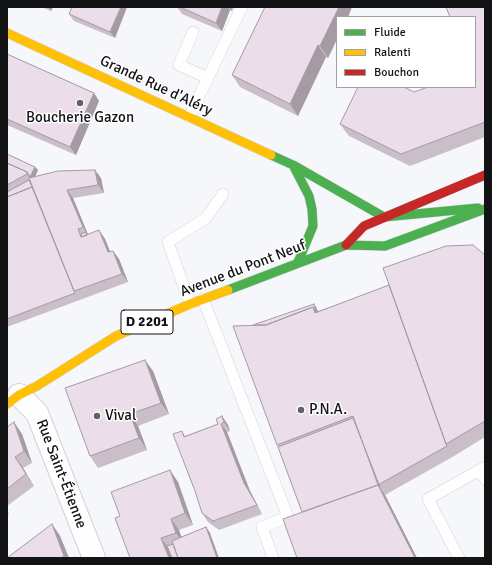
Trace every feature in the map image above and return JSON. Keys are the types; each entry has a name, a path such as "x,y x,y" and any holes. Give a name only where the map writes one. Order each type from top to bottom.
{"main road":[{"name":"Grande Rue d'Aléry","path":"7,33 293,165 384,218"},
{"path":"293,165 309,196 312,209 313,226 298,262"},
{"name":"Avenue du Pont Neuf","path":"346,245 364,226 485,175"},
{"name":"Avenue du Pont Neuf","path":"384,218 485,208"},
{"name":"Avenue du Pont Neuf","path":"13,400 116,336 190,304 346,245 385,246 485,208"}],"street":[{"name":"Rue Saint-Étienne","path":"13,400 38,413 94,558"}],"lane":[{"path":"189,117 242,7"},
{"path":"192,32 179,65 208,78"},
{"path":"190,304 168,242 206,218 223,194"},
{"path":"203,299 288,517 262,527 273,558"},
{"path":"458,558 428,499 483,472"}],"building":[{"path":"72,7 121,7 110,32 69,14"},
{"path":"180,7 222,7 216,23"},
{"path":"265,7 339,7 320,46 318,45 290,104 232,75"},
{"path":"446,7 485,7 485,122 401,154 340,124 358,88 406,88 414,92 425,88 476,88 476,16 450,16"},
{"path":"7,54 94,93 70,147 7,119"},
{"path":"7,154 35,167 30,177 27,172 7,163"},
{"path":"7,163 27,172 27,174 7,185"},
{"path":"95,170 98,185 67,190 83,227 78,229 81,237 99,230 108,252 113,251 122,274 74,291 29,178 58,171"},
{"path":"29,180 32,187 7,197 7,192"},
{"path":"32,187 75,293 7,319 7,197"},
{"path":"86,232 87,235 82,237 81,234"},
{"path":"473,245 485,255 485,421 446,444 383,268 446,246"},
{"path":"389,285 447,446 378,485 353,416 277,445 233,326 266,325 313,307 315,313"},
{"path":"314,304 316,312 313,307 266,325 253,325"},
{"path":"145,360 161,403 130,414 139,438 90,456 65,388"},
{"path":"222,416 224,422 221,424 244,483 257,505 213,521 202,513 173,434 182,431 184,437 218,424 216,419"},
{"path":"353,418 380,487 378,485 302,512 278,447"},
{"path":"14,422 24,451 15,457 26,474 7,489 7,427"},
{"path":"170,470 185,513 171,519 176,533 161,538 169,558 130,558 115,518 120,516 111,492"},
{"path":"378,485 415,558 297,558 283,519"},
{"path":"52,524 64,556 61,558 7,558"},
{"path":"206,527 217,558 178,558 172,541"},
{"path":"173,544 178,558 172,558 167,546"}],"traffic: fast":[{"path":"271,155 293,165 384,217 478,208"},
{"path":"293,165 309,196 312,209 313,226 298,262"},
{"path":"228,290 346,245 385,246 485,209"}],"traffic: slow":[{"path":"7,33 271,155"},
{"path":"7,404 19,395 37,386 116,336 190,304 228,290"}],"traffic: jam":[{"path":"346,245 364,226 485,175"}],"place":[{"name":"Boucherie Gazon","path":"80,103"},
{"name":"P.N.A.","path":"301,410"},
{"name":"Vival","path":"97,416"}]}
